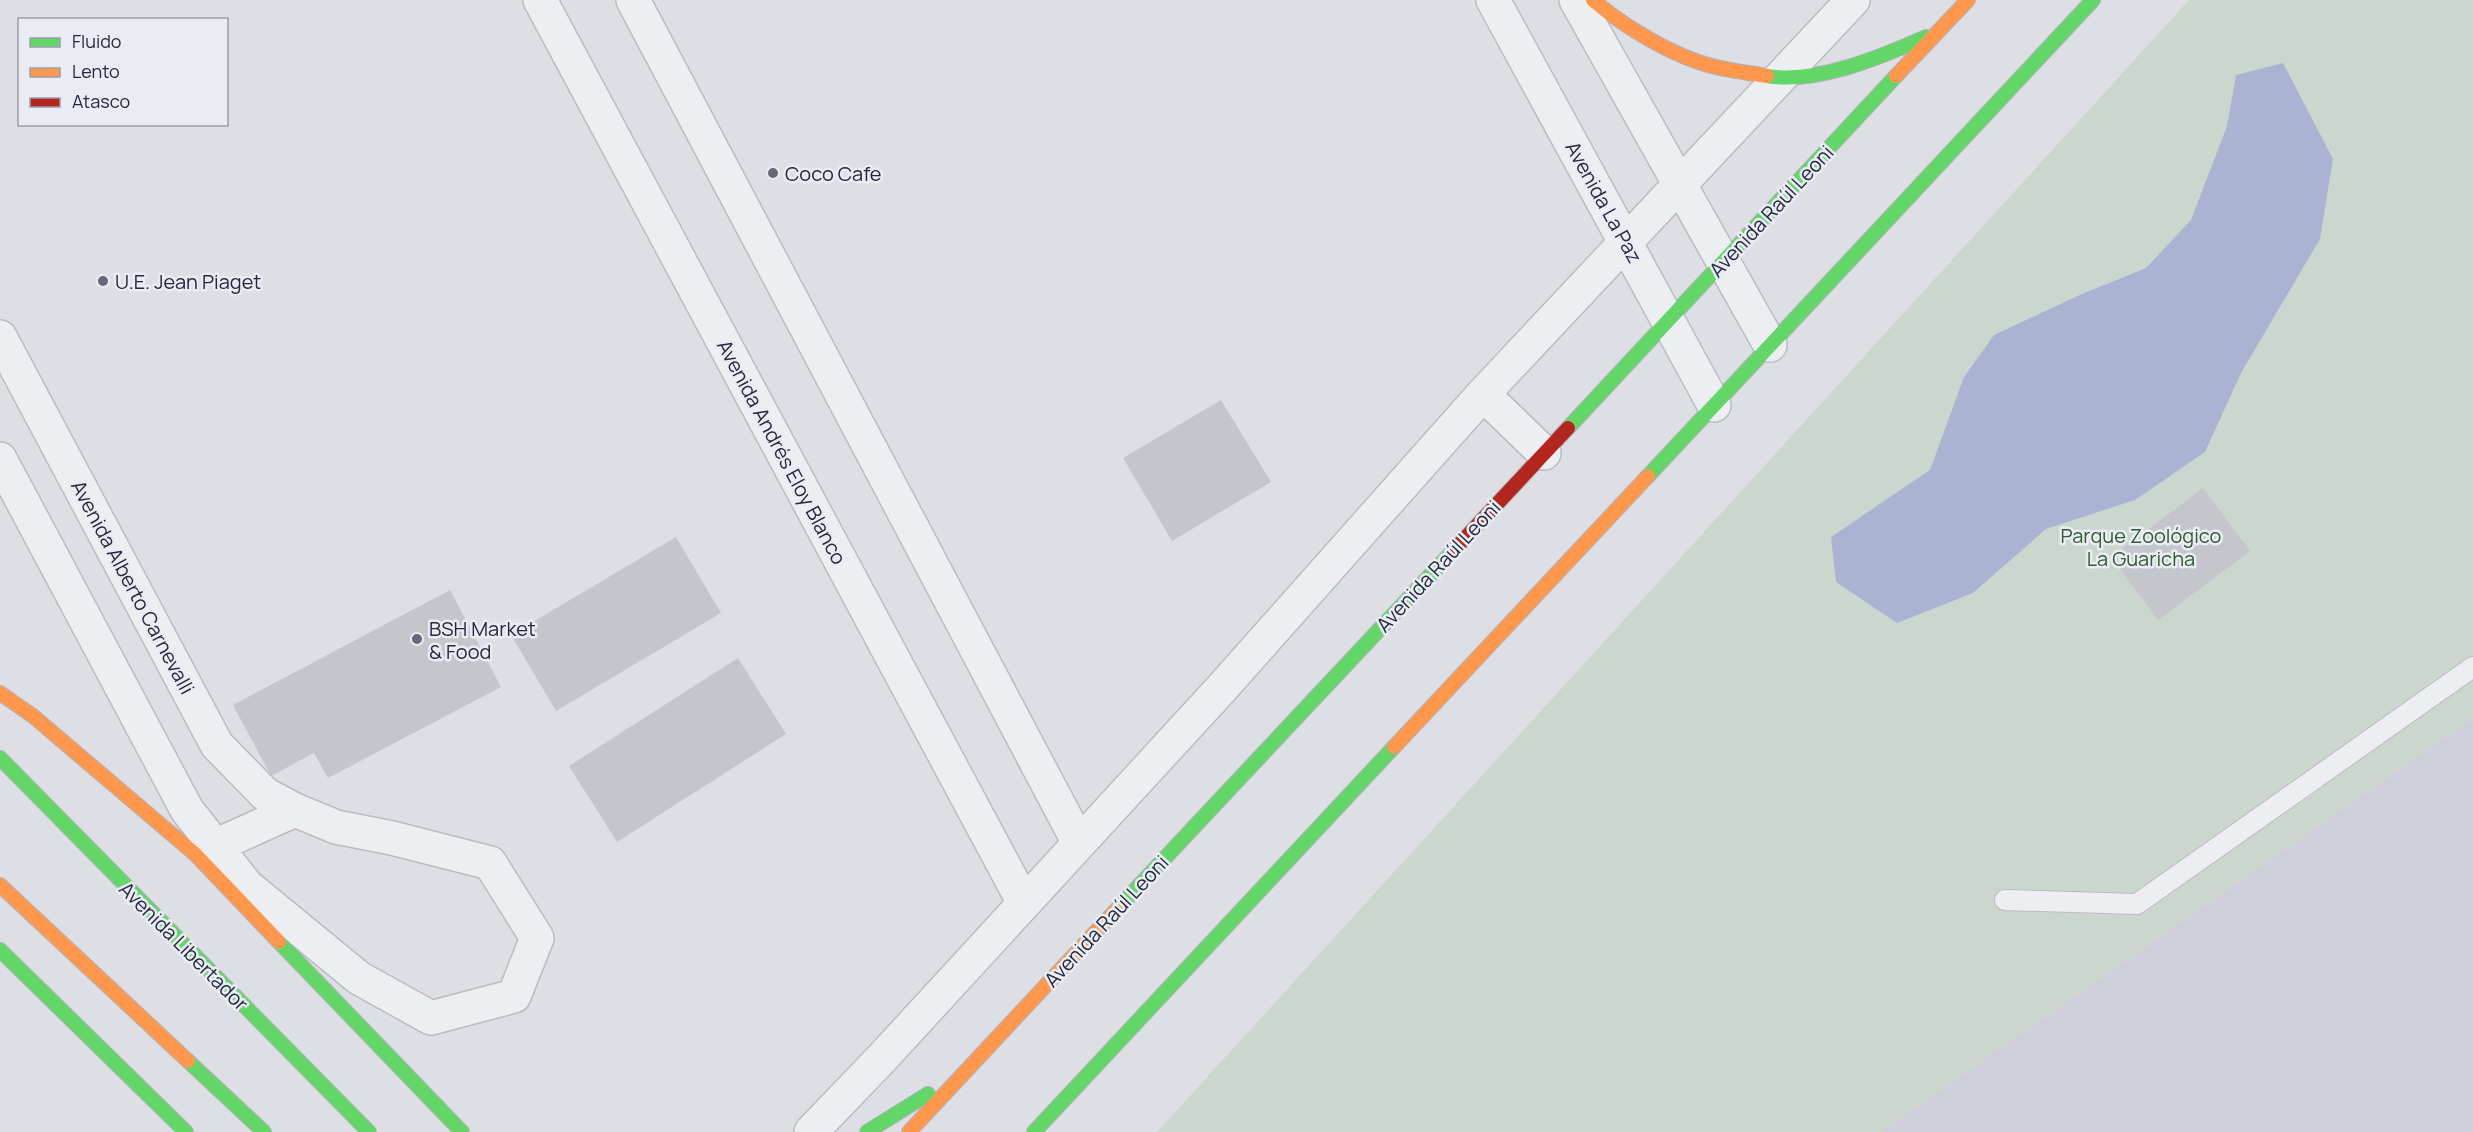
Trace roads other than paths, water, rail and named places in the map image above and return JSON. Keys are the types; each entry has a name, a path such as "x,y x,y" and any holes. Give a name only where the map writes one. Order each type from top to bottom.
{"highway":[{"path":"1593,0 1608,13 1669,49 1714,67 1780,78 1839,70 1887,54 1938,32"},
{"name":"Avenida Raúl Leoni","path":"909,1132 1968,0"},
{"path":"1034,1132 2093,0"},
{"path":"0,693 33,716 195,854 462,1132"},
{"name":"Avenida Libertador","path":"0,758 369,1132"},
{"path":"0,885 264,1132"},
{"path":"0,950 186,1132"},
{"path":"867,1132 967,1069"}],"street":[{"name":"Avenida Andrés Eloy Blanco","path":"540,0 1024,903"},
{"path":"633,0 1080,843"},
{"name":"Avenida La Paz","path":"1492,0 1714,405"},
{"path":"1576,0 1770,345"},
{"path":"811,1132 883,1057 1221,689 1483,394 1853,0"},
{"name":"Avenida Alberto Carnevalli","path":"0,337 217,745 265,794 296,810 336,827 392,838 490,863 537,938 514,996 431,1018 359,978 247,886 215,846"},
{"path":"1483,394 1544,453"},
{"path":"0,459 187,810 215,846 296,810"}],"lane":[{"path":"2005,900 2137,904 2473,667"}],"water":[{"path":"2283,63 2333,159 2320,239 2241,373 2205,452 2135,500 2046,529 1973,593 1897,623 1836,582 1831,537 1930,470 1964,377 1994,335 2082,294 2146,268 2191,220 2227,126 2236,75"}],"place":[{"name":"Coco Cafe","path":"773,173"},
{"name":"U.E. Jean Piaget","path":"103,281"},
{"name":"BSH Market & Food","path":"417,639"}],"park label":[{"name":"Parque Zoológico La Guaricha","path":"2141,546"}]}
